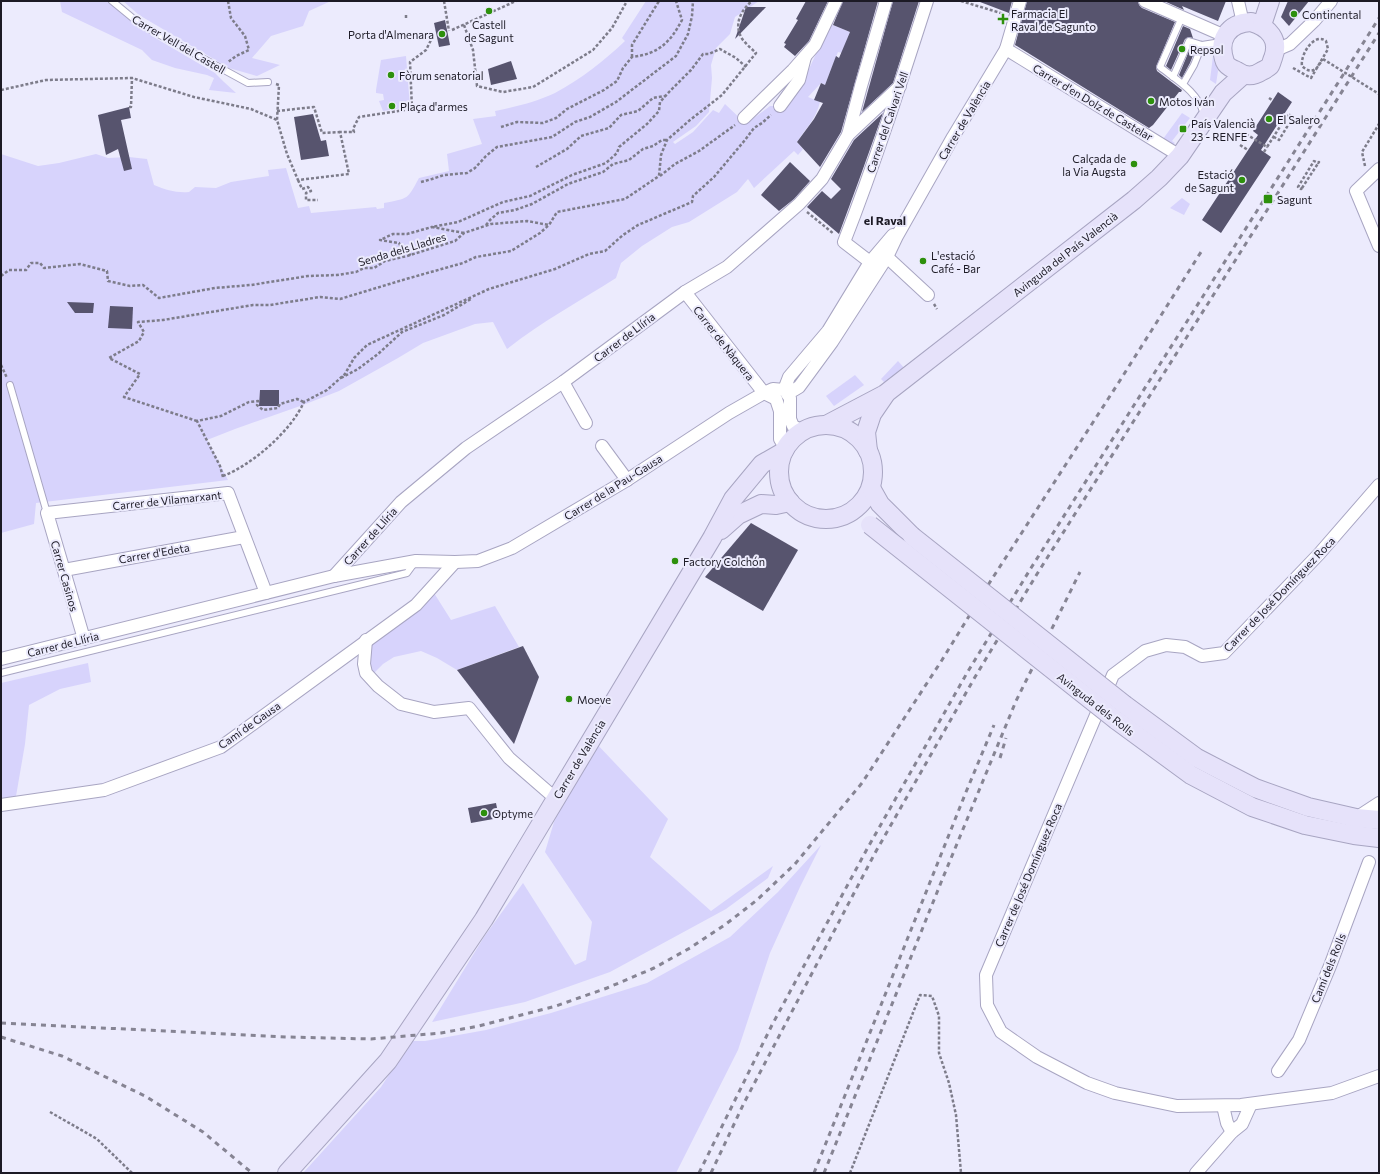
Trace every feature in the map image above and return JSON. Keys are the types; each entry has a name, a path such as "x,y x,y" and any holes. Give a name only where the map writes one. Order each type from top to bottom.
{"main road":[{"path":"1252,23 1259,1"},
{"path":"1252,23 1272,35 1276,50 1270,66 1255,76 1243,76 1226,65 1222,52 1224,39 1232,27 1252,23 1270,1"},
{"name":"Avinguda del País Valencià","path":"1223,94 1226,65"},
{"name":"Avinguda del País Valencià","path":"826,425 885,394 1134,200 1180,156 1223,94 1243,76"},
{"name":"Avinguda del País Valencià","path":"868,451 866,432 872,414 885,394"},
{"path":"826,425 843,428 858,437 868,451 873,470 870,488 864,501 841,517 822,519 804,514 790,502 781,487 779,469 784,450 794,438 803,431 826,425"},
{"name":"Carrer de València","path":"287,1173 388,1061 484,919 555,798 712,538 733,499 762,464 784,450"},
{"name":"Avinguda dels Rolls","path":"870,488 880,504 912,536 1125,706 1197,758 1255,788 1308,807 1355,826 1379,838"},
{"name":"Carrer de València","path":"712,538 738,515 749,509 760,504 776,505 790,502"},
{"name":"Avinguda dels Rolls","path":"841,517 870,525 1116,720 1191,775 1252,807 1305,825 1355,826 1379,820"}],"street":[{"path":"744,118 815,45 836,1"},
{"path":"848,135 886,1"},
{"name":"Carrer del Calvari Vell","path":"844,242 864,190 900,86 927,1"},
{"name":"Carrer de València","path":"897,236 893,235 870,262 828,331 789,377 788,388 798,387 832,342 887,257 897,236 953,137 1006,49 1020,1"},
{"path":"1145,1 1182,17 1224,39"},
{"path":"1238,1 1252,23"},
{"path":"1276,50 1290,44 1314,21 1331,1"},
{"name":"Carrer d'en Dolz de Castelar","path":"1006,49 1180,156"},
{"path":"780,106 799,80 805,56"},
{"name":"Carrer de Llíria","path":"334,576 401,502 466,448 563,382 685,292 727,267 799,204 822,179 848,135 900,86"},
{"path":"1379,169 1356,191 1379,246"},
{"path":"844,242 870,262"},
{"path":"887,257 928,295"},
{"name":"Carrer de Nàquera","path":"685,292 764,393 776,399 780,411 780,439 784,450"},
{"path":"563,382 586,423"},
{"path":"764,393 773,389 788,388 790,398 790,420 793,426 803,431"},
{"name":"Carrer de la Pau-Gausa","path":"416,561 478,561 512,548 627,480 729,413 764,393"},
{"path":"602,446 627,480"},
{"name":"Carrer de José Domínguez Roca","path":"1379,485 1319,554 1224,653 1202,656 1185,647 1166,645 1145,651 1113,675 986,975 987,1005 1001,1032 1037,1056 1087,1082 1114,1093 1177,1106 1222,1106 1251,1104 1332,1093 1379,1076"},
{"name":"Carrer de Vilamarxant","path":"47,513 228,493 266,593"},
{"name":"Carrer Casinos","path":"47,513 84,639"},
{"name":"Carrer d'Edeta","path":"64,570 244,537"},
{"name":"Carrer de Llíria","path":"1,659 334,576 416,561"},
{"name":"Camí de Gausa","path":"1,805 104,790 221,747 416,605 455,562"},
{"path":"366,640 364,664 366,673 378,686 401,704 434,712 469,708 510,758 555,798"},
{"path":"1355,826 1379,803"},
{"name":"Camí dels Rolls","path":"1278,1070 1299,1040 1330,966 1369,862"},
{"path":"1196,1173 1232,1132 1242,1124 1251,1104"},
{"path":"1222,1106 1227,1123 1232,1132"}],"lane":[{"name":"Carrer Vell del Castell","path":"112,1 140,24 248,83 268,82"},
{"path":"1182,17 1160,67 1183,84 1201,103 1206,119"},
{"path":"1173,77 1189,41 1202,45 1224,39"},
{"path":"1183,84 1194,65 1202,45"},
{"path":"10,385 47,513"},
{"path":"1,673 407,573 416,561"}],"path":[{"path":"221,68 236,56 249,50 245,36 231,18 228,1"},
{"path":"444,1 450,31 464,26 516,1"},
{"path":"464,26 473,50 478,86 503,92 533,87 593,50 612,28 627,1"},
{"path":"501,127 517,122 543,123 556,118 566,109 604,90 617,81 623,68 632,57 632,45 659,1"},
{"path":"632,57 644,56 665,45 676,31 682,20 676,1"},
{"path":"421,182 444,175 467,173 475,168 497,147 552,137 575,122 590,117 616,102 676,56 688,34 692,16 693,1"},
{"path":"659,176 661,155 667,140 690,120 722,96 756,53 742,39 738,29 738,18 746,6 752,1"},
{"path":"961,1 1016,17"},
{"path":"406,15 406,20"},
{"path":"277,111 314,107 322,133 354,132 353,129 359,117 412,109 410,62 426,50 434,34"},
{"path":"1293,68 1310,78 1322,61 1328,49 1326,41 1323,38 1318,38 1313,41 1302,58 1302,66 1306,70 1313,70 1317,68 1323,59 1379,94"},
{"path":"411,255 403,251 399,243 380,240 393,234 408,234 432,227 458,222 503,202 530,196 583,170 606,163 617,153 620,147 647,124 659,111 660,102 691,70 703,54 709,54 720,49 736,58 746,67"},
{"path":"129,107 131,107 132,78"},
{"path":"1,90 46,80 132,78 194,97 251,109 277,120"},
{"path":"268,82 279,85 277,120 287,154 298,180 302,188 308,187 311,191 306,193 306,200 318,200"},
{"path":"536,167 567,150 581,136 609,128 621,115 638,111 653,98 666,96"},
{"path":"223,476 232,473 271,446 299,413 304,402 327,390 344,374 354,358 367,345 489,289 555,269 589,254 605,251 623,235 638,225 692,202 693,196 714,177 754,128 762,123 780,106"},
{"path":"1264,152 1274,135 1288,114 1293,117 1278,140 1274,135"},
{"path":"304,402 297,399 280,404 278,408 263,410 257,405 258,401 249,402 221,416 197,421 124,397 140,374 109,358 139,341 144,332 138,322 163,320 253,305 270,305 320,297 340,299 463,263 476,257 511,251 540,233 549,225 557,212 624,199 675,164 699,151 744,118"},
{"path":"1367,180 1362,152 1379,124"},
{"path":"298,180 349,174 340,132"},
{"path":"1246,134 1267,147"},
{"path":"486,225 498,213 515,210 532,204 568,184 603,172 613,164 629,160 643,149 653,146 662,140 667,140"},
{"path":"1240,145 1248,150"},
{"path":"1314,161 1319,162 1317,165 1302,188 1301,189 1298,187 1314,161"},
{"path":"799,204 825,228 844,242"},
{"name":"Senda dels Lladres","path":"1,276 9,270 26,270 32,263 40,263 44,268 80,264 107,271 108,281 130,286 143,285 159,298 215,288 251,285 308,276 337,275 356,272 364,268 374,268 385,261 411,255 456,241 464,233 486,225 527,221 549,225"},
{"path":"432,227 464,233"},
{"path":"339,379 358,369 378,354 402,332 444,315 464,304 476,295"},
{"path":"1,365 10,385"},
{"path":"197,421 220,466 228,493"},
{"path":"850,1173 920,995 932,996 938,1016 939,1053 949,1083 956,1115 961,1173"},
{"path":"50,1112 97,1139 132,1173"}],"shaded area":[{"path":"60,1 107,1 152,36 215,73 236,93 209,90 214,78 175,68 152,60 142,50 62,12"},
{"path":"123,1 331,1 309,11 303,26 271,36 252,58 280,65 257,76 229,68 139,15"},
{"path":"646,1 759,1 735,17 730,34 716,48 711,65 712,78 709,112 696,126 673,142 675,144 693,132 713,110 719,113 725,104 746,124 770,106 783,106 801,86 830,24 850,32 842,53 838,52 825,85 821,83 808,97 820,102 813,118 797,142 803,149 798,155 794,151 754,188 748,179 737,192 689,222 672,227 642,246 621,263 616,278 547,321 507,349 493,322 475,324 423,343 339,391 207,440 228,480 36,503 34,524 1,533 1,154 38,166 59,163 96,154 108,158 129,157 147,159 154,185 175,192 189,192 195,187 216,188 231,182 269,176 268,170 286,168 298,208 309,206 311,213 376,207 377,209 384,208 384,203 406,197 419,178 449,171 447,154 482,144 473,119 496,116 495,111 525,104 555,93 583,76 609,56 625,41 622,38"},
{"path":"406,56 410,107 383,111 379,101 384,100 383,94 376,93 381,60"},
{"path":"1213,56 1218,71 1216,84 1210,80"},
{"path":"1182,113 1190,118 1172,141 1175,143 1172,145 1163,139"},
{"path":"1182,198 1190,204 1184,215 1170,208"},
{"path":"898,361 905,369 886,384 881,379"},
{"path":"855,375 864,385 834,406 826,396"},
{"path":"434,593 451,620 495,606 519,647 457,670 437,658 421,651 394,657 383,664 370,677 366,640"},
{"path":"88,663 91,682 60,689 29,705 25,744 15,802 1,805 1,683"},
{"path":"594,741 668,819 650,857 711,911 773,866 768,878 726,909 610,972 525,1002 432,1022 484,937 523,883 575,965 586,960 592,922 545,852 554,822"},
{"path":"821,845 770,953 738,1050 676,1173 303,1173 381,1087 411,1041 425,1041 486,1030 551,1013 647,983 730,937 778,892"}],"building":[{"path":"806,1 828,1 809,41 795,56 784,47 786,44 784,43 798,20 796,19"},
{"path":"843,1 878,1 841,132 820,167 797,142 814,119 823,103 814,100 821,83 825,85 836,56 839,58 850,32 833,25"},
{"path":"893,1 919,1 893,83 862,112"},
{"path":"980,1 1012,1 1009,13"},
{"path":"1027,1 1138,1 1142,8 1175,22 1156,67 1157,71 1182,90 1181,92 1179,92 1149,128 1015,45"},
{"path":"1164,1 1226,1 1218,21 1182,6 1184,10"},
{"path":"1288,1 1309,1 1289,26 1281,17"},
{"path":"746,7 766,7 735,39"},
{"name":"Porta d'Almenara","path":"445,20 450,45 439,47 434,23"},
{"path":"1183,26 1190,29 1193,38 1189,37 1185,39 1171,70 1166,66"},
{"path":"1191,46 1196,48 1182,78 1179,75"},
{"path":"511,61 517,79 491,85 488,69"},
{"path":"1278,92 1292,102 1261,150 1271,157 1221,233 1202,220 1258,135 1253,131"},
{"path":"129,107 131,118 121,120 132,169 124,171 118,149 106,155 98,115"},
{"path":"883,113 839,234 807,207 822,191 831,199 841,189 831,179 854,140"},
{"path":"313,114 321,141 326,140 329,156 301,160 294,117"},
{"path":"790,162 810,181 794,199 779,211 761,195"},
{"path":"67,302 94,303 93,313 75,313"},
{"path":"110,306 133,307 132,329 108,328"},
{"path":"260,390 279,390 279,406 259,406"},
{"path":"751,523 798,550 763,611 705,577"},
{"path":"523,646 539,677 514,744 457,670"},
{"name":"Optyme","path":"496,803 499,818 471,823 468,808"}],"railway":[{"path":"699,1173 772,1025 867,849 967,673 1031,568 1379,18"},
{"path":"711,1173 744,1103 875,853 975,677 1037,574 1379,33"},
{"path":"1,1023 287,1037 371,1039 441,1033 479,1026 556,1006 607,988 654,968 690,948 726,924 757,900 795,864 862,783 942,660 990,582 1201,252"},
{"path":"824,1173 1016,701 1080,572"},
{"path":"814,1173 994,725"},
{"path":"1000,758 1006,738"},
{"path":"1,1037 62,1056 145,1096 203,1132 252,1173"}],"place":[{"name":"Castell de Sagunt","path":"489,11"},
{"name":"Continental","path":"1294,14"},
{"name":"Farmacia El Raval de Sagunto","path":"1003,19"},
{"name":"Porta d'Almenara","path":"442,34"},
{"name":"Repsol","path":"1182,49"},
{"name":"Fòrum senatorial","path":"391,75"},
{"name":"Motos Iván","path":"1151,101"},
{"name":"Plaça d'armes","path":"392,106"},
{"name":"El Salero","path":"1269,119"},
{"name":"País Valencià 23 - RENFE","path":"1183,129"},
{"name":"Calçada de la Via Augsta","path":"1134,164"},
{"name":"Estació de Sagunt","path":"1242,180"},
{"name":"Sagunt","path":"1268,199"},
{"name":"L'estació Café - Bar","path":"923,261"},
{"name":"Factory Colchón","path":"675,561"},
{"name":"Moeve","path":"569,699"},
{"name":"Optyme","path":"484,813"}],"district":[{"name":"el Raval","path":"885,220"}]}
